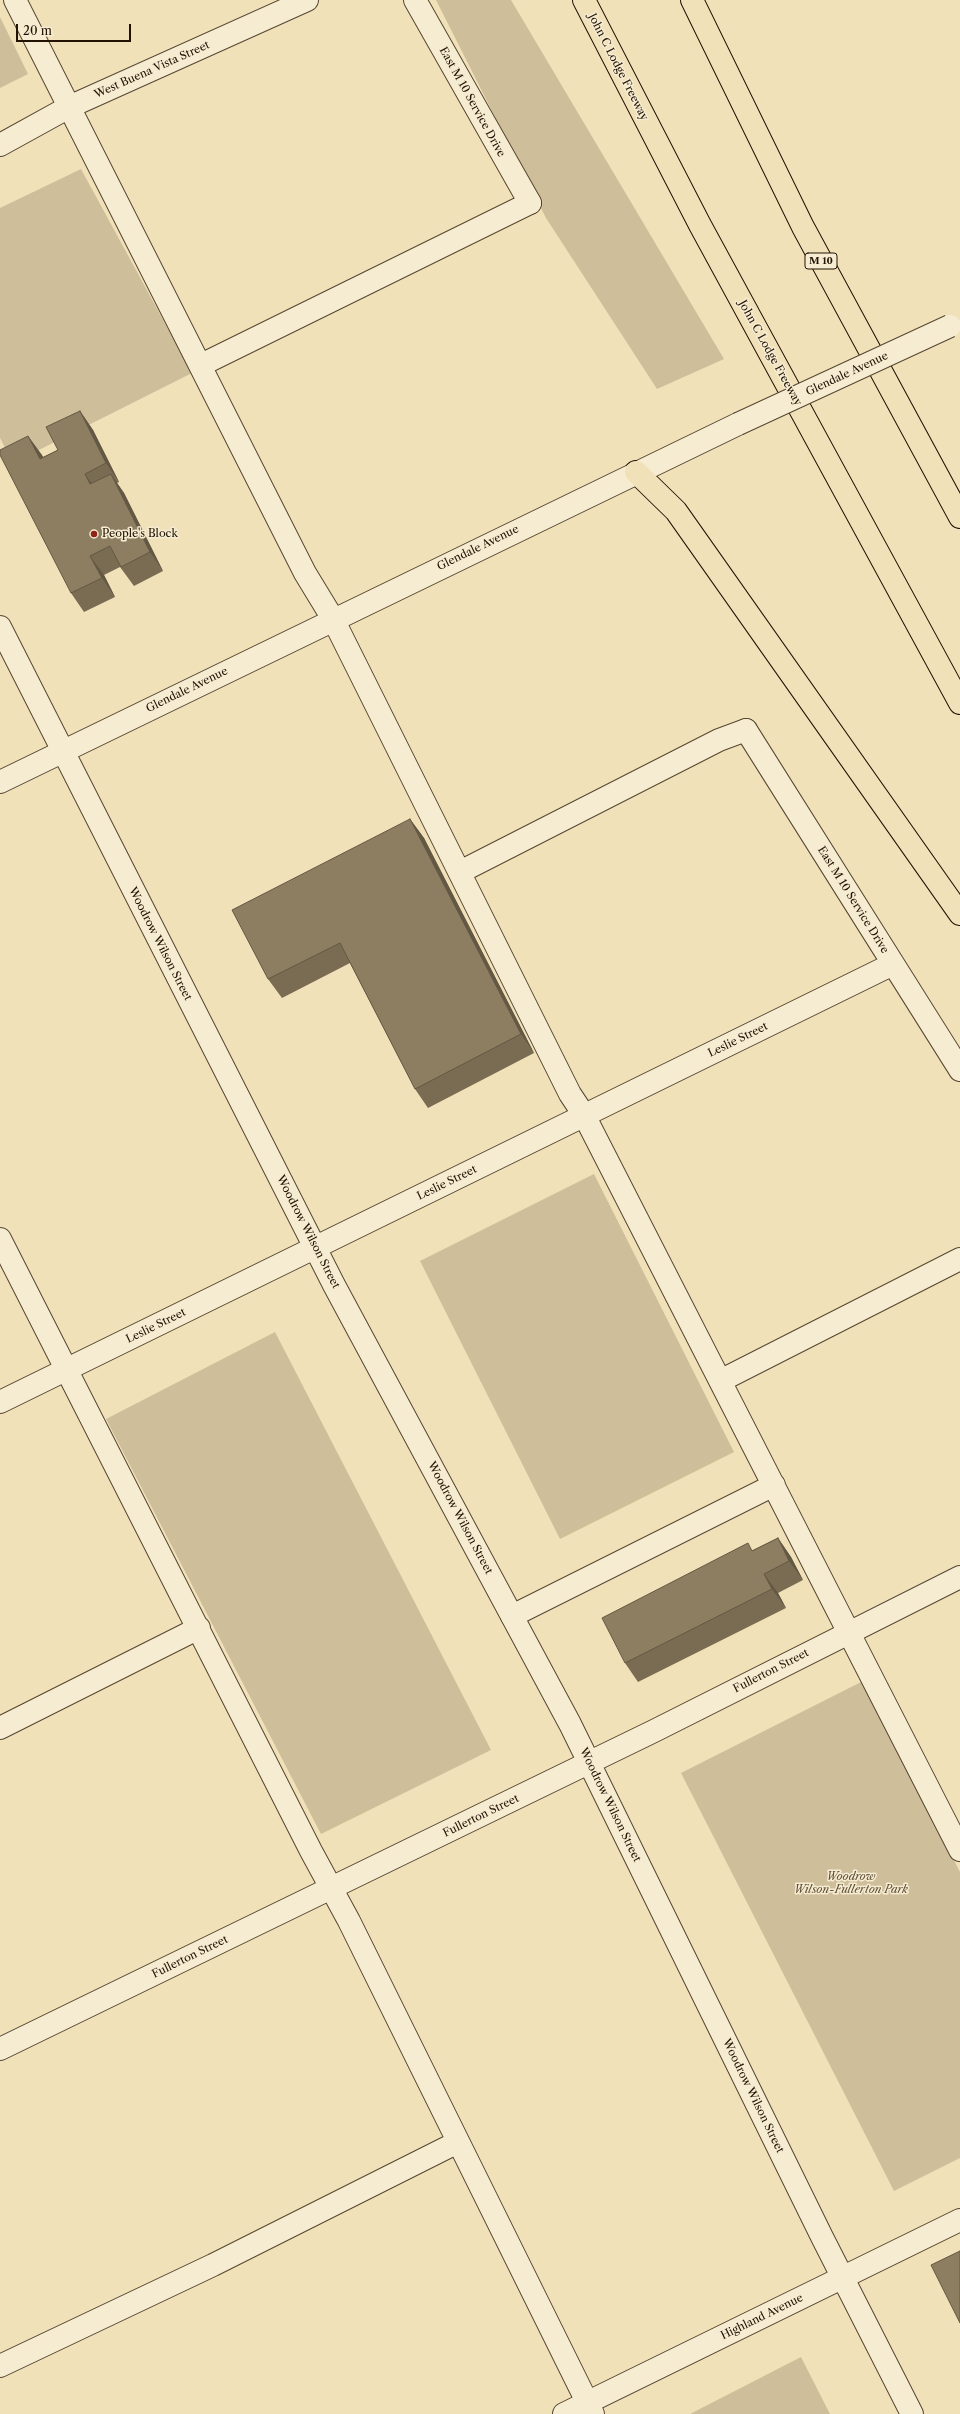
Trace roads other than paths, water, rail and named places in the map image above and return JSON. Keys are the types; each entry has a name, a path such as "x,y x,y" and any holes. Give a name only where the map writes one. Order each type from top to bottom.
{"highway":[{"name":"John C Lodge Freeway","path":"584,0 700,225 960,704"},
{"name":"M 10","path":"692,0 803,227 960,517"},
{"path":"636,472 676,511 960,914"}],"street":[{"path":"15,0 305,573 333,619 570,1094 584,1115 960,1850"},
{"name":"West Buena Vista Street","path":"0,145 69,107 307,0"},
{"name":"East M 10 Service Drive","path":"201,365 530,203 415,0"},
{"name":"Glendale Avenue","path":"0,782 636,472 955,324"},
{"name":"Woodrow Wilson Street","path":"0,627 61,751 315,1247 589,1762 842,2278 912,2414"},
{"name":"East M 10 Service Drive","path":"460,872 719,740 746,730 960,1070"},
{"name":"Leslie Street","path":"0,1402 893,964"},
{"path":"0,1239 331,1888 590,2408"},
{"path":"720,1381 960,1259"},
{"path":"512,1616 774,1486"},
{"name":"Fullerton Street","path":"0,2049 589,1762 849,1631 960,1577"},
{"path":"0,1728 199,1628"},
{"path":"0,2366 214,2265 458,2142"},
{"name":"Highland Avenue","path":"564,2414 590,2408 842,2278 960,2220"}],"place":[{"name":"People's Block","path":"94,534"}],"park label":[{"name":"Woodrow Wilson-Fullerton Park","path":"851,1883"}]}
